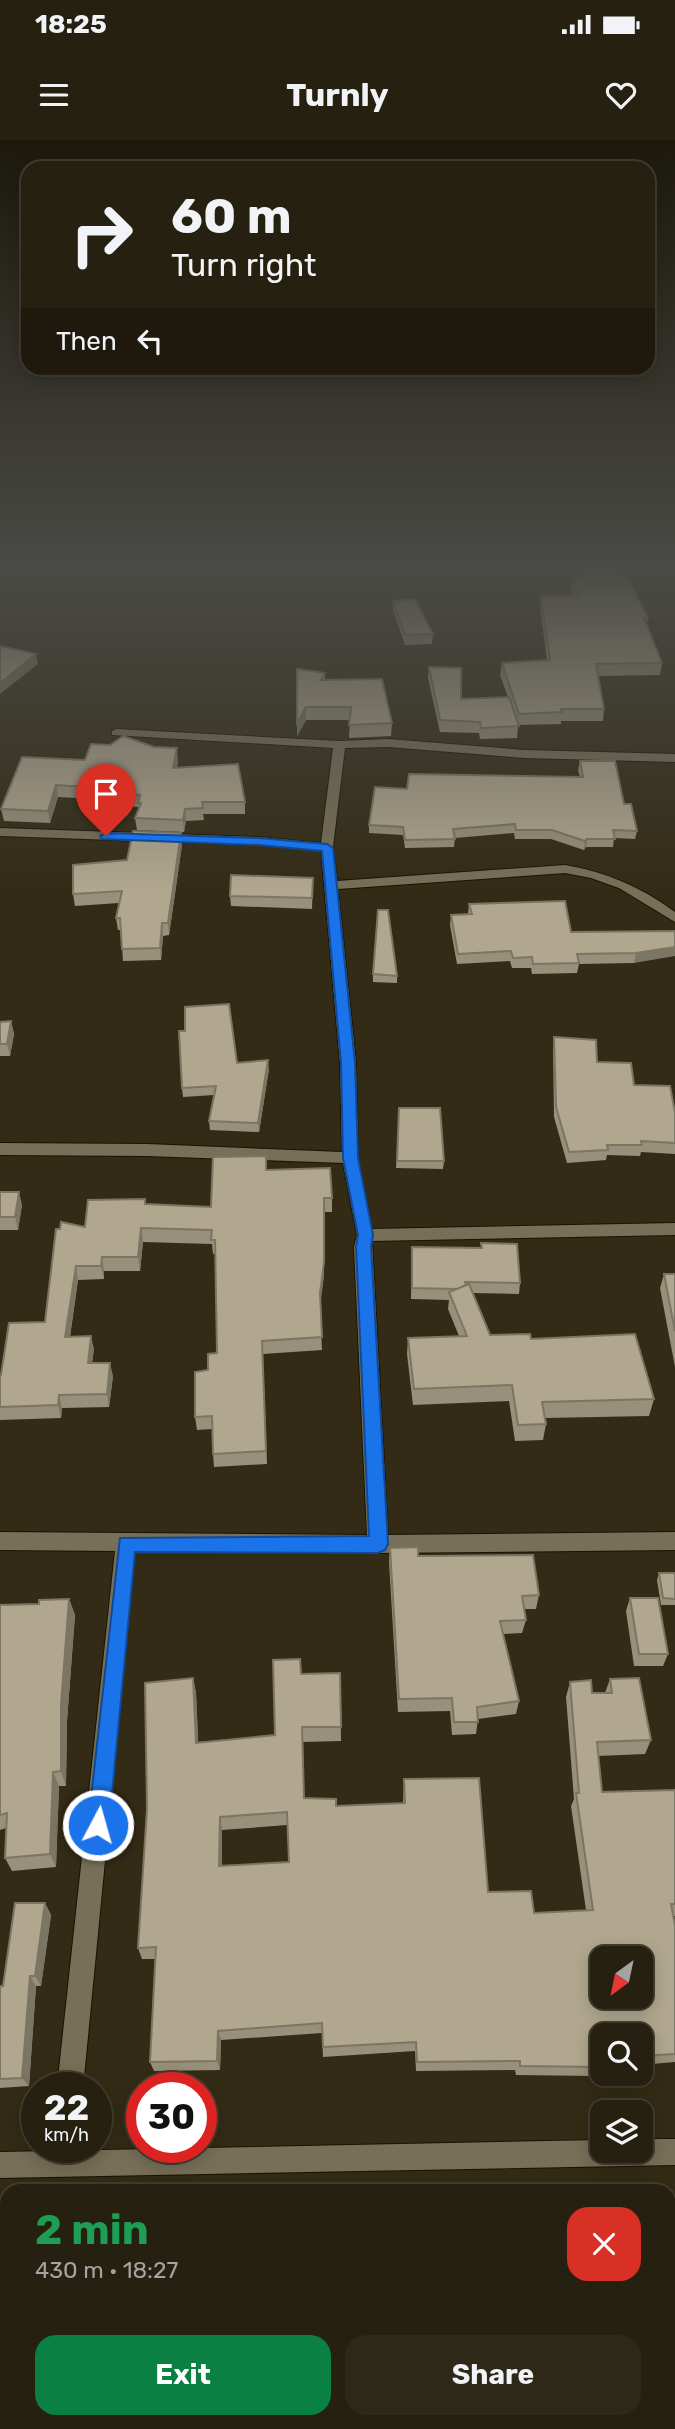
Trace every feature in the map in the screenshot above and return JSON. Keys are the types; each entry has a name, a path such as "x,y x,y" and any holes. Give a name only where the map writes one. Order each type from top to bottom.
{"street":[{"path":"116,733 340,745 388,743 525,754 675,758"},
{"path":"340,745 327,848 348,1063 350,1158 365,1235 363,1247 378,1544"},
{"path":"0,832 259,841 327,848"},
{"path":"331,885 565,869 594,873 622,883 643,894 675,918"},
{"path":"0,1149 147,1150 350,1158"},
{"path":"365,1235 675,1229"},
{"path":"0,1542 378,1544 675,1541"},
{"path":"73,2072 127,1544"},
{"path":"112,2156 675,2151"},
{"path":"0,2165 21,2162"}],"building":[{"path":"297,677 323,677 321,680 382,679 392,723 349,725 351,707 306,707 297,723"},
{"path":"431,677 461,677 461,699 509,697 519,726 481,728 480,722 440,720"},
{"path":"507,677 598,677 604,709 561,709 562,712 519,714"},
{"path":"123,736 154,747 177,748 173,768 238,764 245,802 202,802 203,808 185,809 183,820 135,818 141,803 138,803 140,795 115,793 117,789 56,785 48,811 1,809 22,757 85,760 91,744 110,745"},
{"path":"580,761 615,761 624,804 631,804 637,831 613,830 615,839 585,841 552,830 516,830 515,824 453,829 455,839 405,840 403,827 369,825 375,787 407,789 409,774 583,777"},
{"path":"133,831 181,833 168,923 162,923 160,948 122,949 120,918 116,918 122,891 73,894 73,865 127,860"},
{"path":"231,875 313,878 312,898 230,896"},
{"path":"565,901 571,932 675,931 675,947 636,953 577,954 579,963 533,964 532,957 513,958 511,951 458,954 451,915 472,914 469,904"},
{"path":"378,910 388,910 397,976 373,974"},
{"path":"229,1004 237,1063 268,1060 258,1123 209,1121 216,1086 182,1088 179,1031 185,1031 185,1007"},
{"path":"11,1021 7,1044 0,1044 0,1022"},
{"path":"554,1037 596,1040 597,1062 631,1063 634,1085 670,1086 675,1113 675,1143 641,1141 642,1145 607,1145 608,1150 569,1152 556,1107"},
{"path":"399,1108 440,1108 444,1161 397,1161"},
{"path":"266,1156 266,1170 330,1168 332,1198 324,1198 324,1262 320,1293 322,1337 262,1341 266,1451 213,1454 212,1416 195,1417 195,1372 208,1370 208,1354 217,1353 215,1240 211,1240 212,1230 141,1228 138,1257 102,1257 101,1266 76,1266 65,1337 91,1336 88,1363 110,1363 107,1394 59,1395 58,1405 0,1407 0,1375 9,1323 45,1322 56,1229 60,1229 61,1222 85,1227 88,1200 145,1199 145,1204 211,1207 213,1157"},
{"path":"0,1192 19,1192 15,1217 0,1217"},
{"path":"481,1243 517,1244 520,1283 465,1282 466,1285 457,1289 412,1288 412,1247 482,1248"},
{"path":"664,1274 675,1274 675,1331"},
{"path":"469,1284 490,1335 530,1334 531,1339 635,1334 654,1399 542,1402 546,1424 518,1425 512,1385 414,1389 408,1338 467,1336 449,1292"},
{"path":"418,1547 418,1556 533,1555 539,1595 522,1596 526,1620 500,1621 519,1701 477,1707 478,1722 454,1722 452,1698 399,1699 390,1548"},
{"path":"659,1573 675,1573 675,1599 663,1598"},
{"path":"630,1598 658,1598 668,1654 639,1654"},
{"path":"69,1599 61,1705 61,1771 53,1772 50,1854 5,1858 7,1813 0,1815 0,1605 39,1604 39,1600"},
{"path":"300,1659 301,1674 340,1673 341,1727 302,1727 304,1798 336,1799 336,1806 405,1803 404,1779 479,1778 488,1892 531,1891 534,1913 593,1910 576,1793 579,1793 570,1682 591,1680 592,1693 612,1693 610,1679 639,1678 651,1740 597,1742 602,1792 675,1790 675,1904 671,1904 675,1925 675,2054 653,2055 653,2023 590,2023 590,2067 520,2066 520,2061 417,2062 416,2042 323,2047 322,2023 218,2031 217,2061 150,2062 156,1947 138,1948 147,1809 145,1683 193,1678 196,1743 275,1735 273,1660","holes":["287,1812 289,1862 219,1866 220,1817"]},
{"path":"15,1903 45,1903 35,1976 30,1976 21,2078 0,2079 0,1986 3,1986"}],"route":[{"path":"98,1825 127,1544 378,1544 363,1247 365,1235 350,1158 348,1063 327,848 259,841 106,836"}]}
